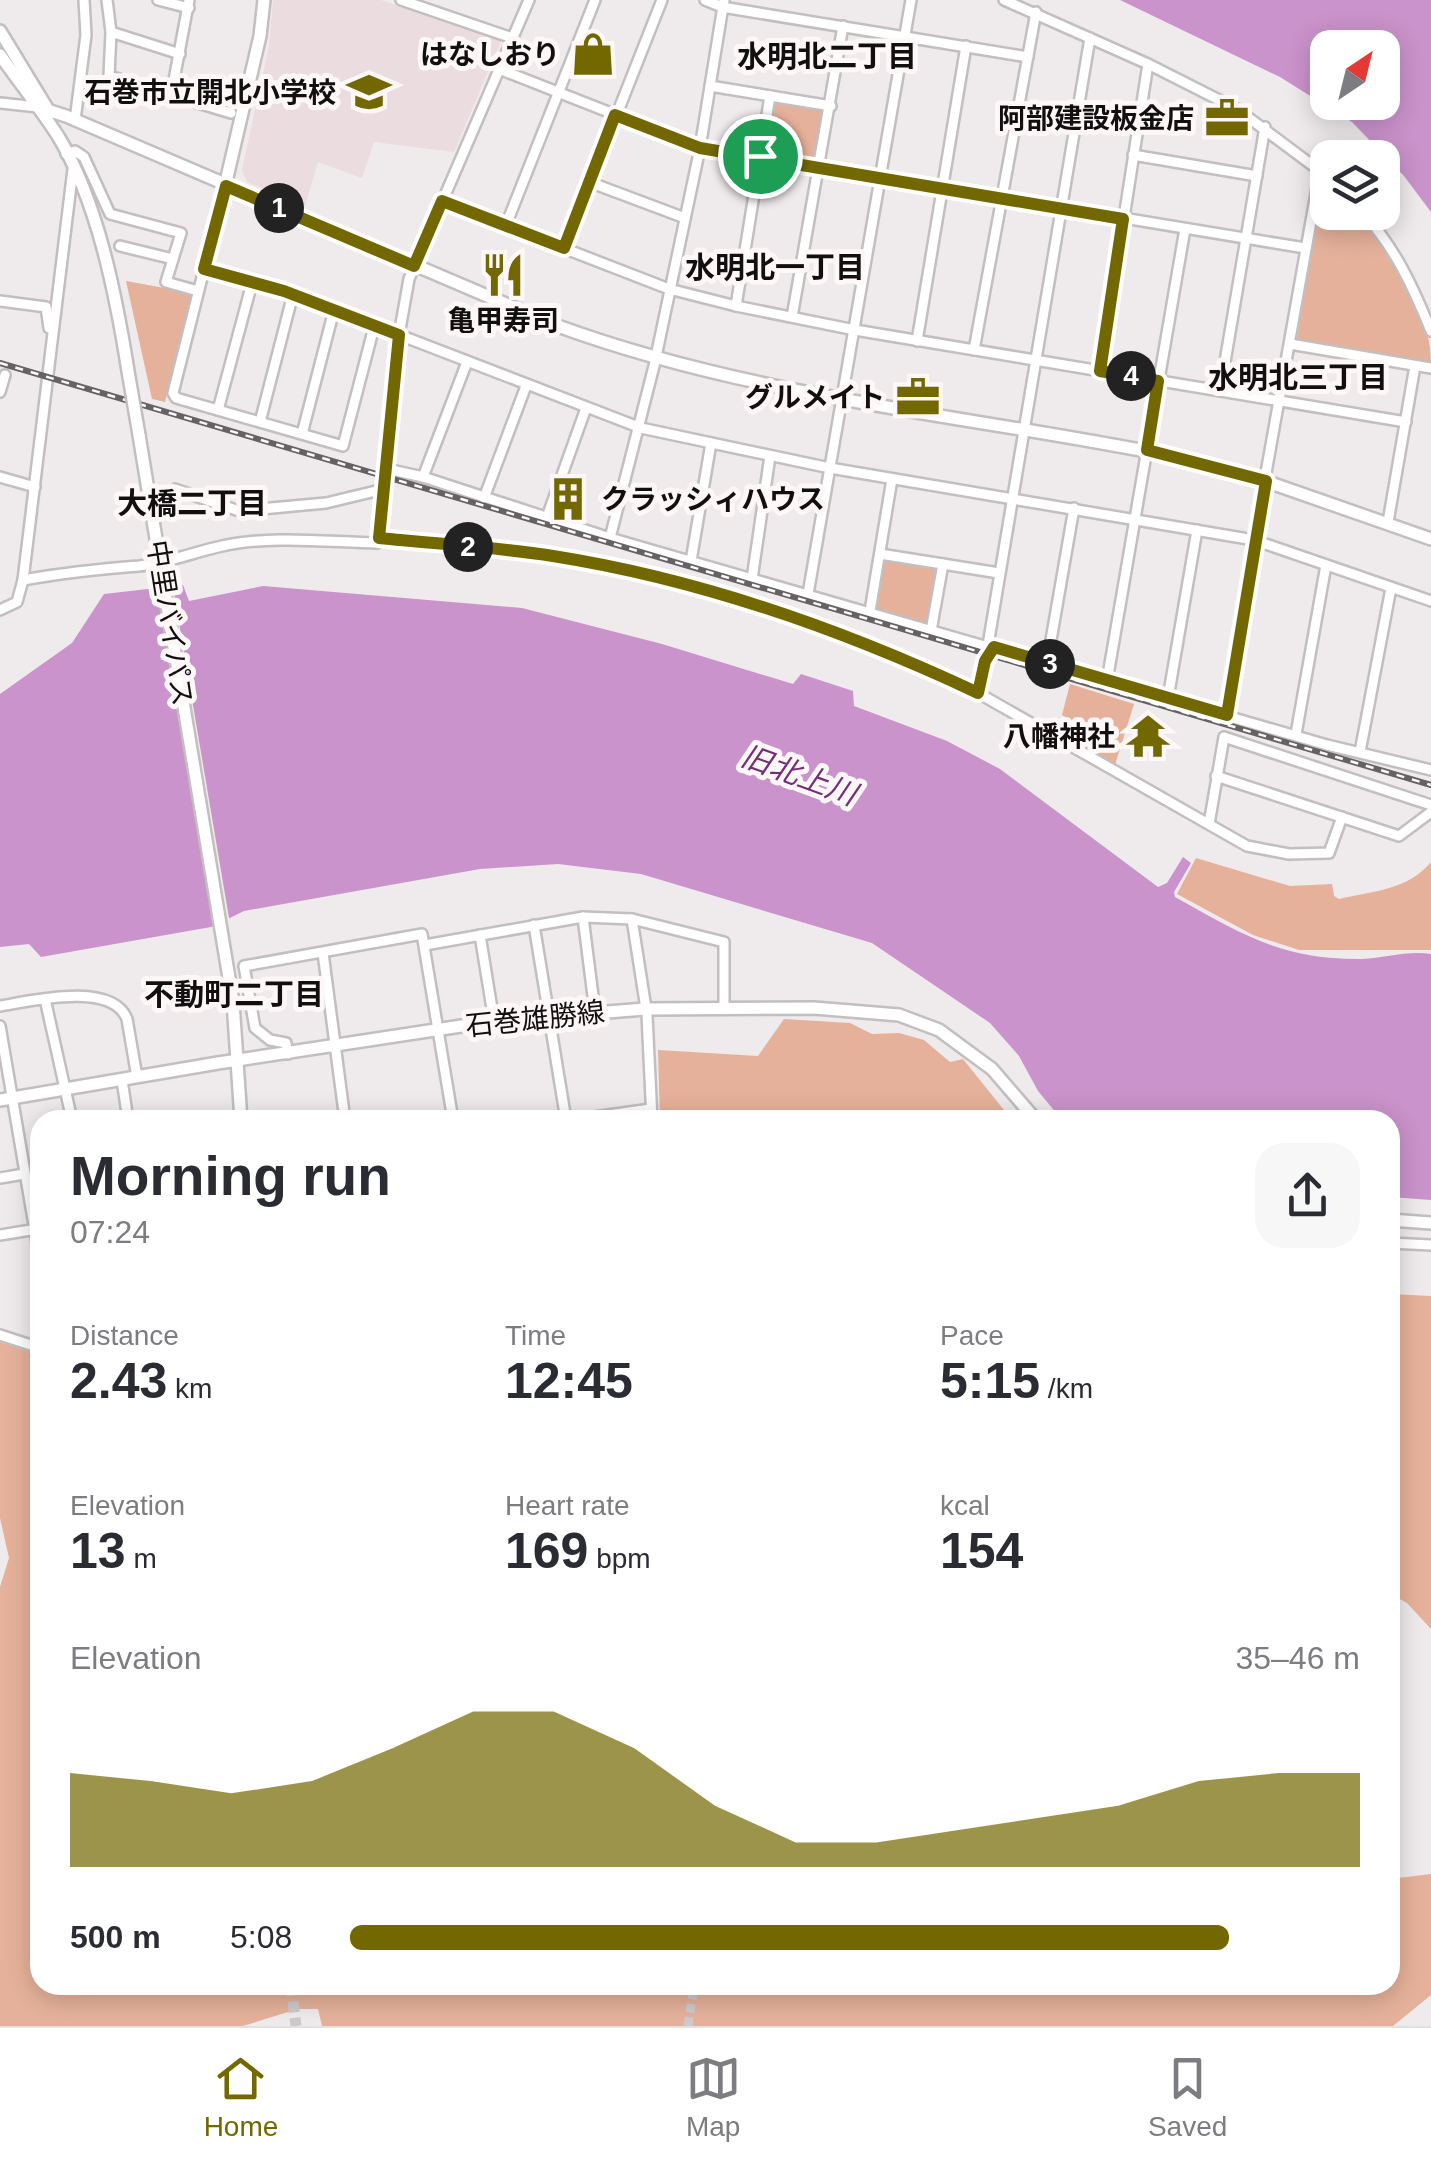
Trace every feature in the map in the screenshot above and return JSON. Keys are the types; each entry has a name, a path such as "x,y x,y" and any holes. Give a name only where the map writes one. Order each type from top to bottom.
{"street":[{"path":"75,120 86,35 84,0"},
{"path":"107,0 109,76 230,114"},
{"path":"158,0 189,4 171,96"},
{"path":"264,0 260,36 226,186 172,393 176,398 343,446 374,327"},
{"path":"401,0 512,38"},
{"path":"24,580 104,566 140,566 224,545 299,541 376,544 399,335 414,266 529,0"},
{"path":"506,225 595,0"},
{"path":"564,248 662,0"},
{"path":"706,0 1028,58"},
{"path":"808,594 911,0"},
{"path":"1004,0 1148,64 1236,109 1310,163"},
{"path":"610,538 656,359 700,148 723,4"},
{"path":"974,350 1036,12"},
{"path":"792,317 844,26"},
{"name":"中里バイパス","path":"0,30 73,168 112,281 234,1002 241,1110"},
{"path":"110,32 180,54"},
{"path":"978,693 991,646 1012,498 1090,38"},
{"path":"916,340 966,46"},
{"name":"中里バイパス","path":"0,55 44,109"},
{"path":"1100,371 1148,64"},
{"path":"499,69 700,148 1305,248"},
{"path":"710,86 831,106"},
{"path":"736,306 770,96"},
{"path":"0,103 44,109 75,120 555,325 656,359 842,400 1147,450 1266,481 1431,539"},
{"path":"1220,391 1265,128"},
{"path":"66,154 74,151 84,158 110,214 181,233 166,282 198,291"},
{"path":"1133,155 1257,176"},
{"path":"0,610 16,602 24,580 73,168"},
{"path":"589,182 684,218"},
{"path":"442,201 669,289 736,306 855,330 1406,422"},
{"path":"1108,681 1185,229"},
{"path":"1227,715 1310,229"},
{"path":"1377,230 1410,280 1431,331"},
{"path":"120,246 173,260"},
{"path":"204,269 293,294 641,428 830,468 1254,540 1431,601"},
{"path":"218,410 252,283"},
{"path":"260,422 293,294"},
{"path":"0,301 46,306 51,341"},
{"path":"302,434 334,310"},
{"path":"1290,344 1431,368"},
{"path":"423,477 467,362"},
{"path":"1388,522 1415,366"},
{"path":"0,392 5,375"},
{"path":"484,498 526,386"},
{"path":"547,517 586,408"},
{"path":"691,561 711,443"},
{"path":"752,579 770,456"},
{"path":"387,469 752,579 1431,770"},
{"path":"0,477 35,487"},
{"path":"870,611 892,479"},
{"path":"175,490 239,511 326,504 384,489"},
{"path":"1047,662 1074,508"},
{"path":"1168,698 1198,530"},
{"path":"379,538 552,556 654,578 818,625 978,693 1247,846 1290,854 1329,853 1342,818"},
{"path":"880,554 1000,573"},
{"path":"931,630 943,564"},
{"path":"1296,734 1326,565"},
{"path":"1360,752 1391,588"},
{"path":"1209,824 1224,737 1431,809"},
{"path":"1216,776 1398,836 1431,809"},
{"path":"583,917 595,1012"},
{"path":"425,945 583,917 632,919 724,942 724,1007"},
{"path":"632,919 645,1009 652,1110"},
{"path":"534,925 567,1110"},
{"path":"288,1054 286,1043 270,1040 255,1028 244,966 422,934 451,1110"},
{"path":"480,936 494,1021"},
{"path":"323,953 345,1110"},
{"path":"0,1006 74,996 118,1005 127,1019 137,1078"},
{"path":"45,999 70,1110"},
{"name":"石巻雄勝線","path":"6,1100 494,1021 724,1007 856,1010 921,1022 980,1058 1028,1110"},
{"path":"0,1026 6,1100 30,1199"},
{"path":"122,1080 126,1110"},
{"path":"0,1178 24,1174"},
{"path":"1400,1220 1431,1222"},
{"path":"0,1235 30,1229"},
{"path":"1400,1243 1431,1245"},
{"path":"0,1334 30,1344"}],"shaded area":[{"name":"石巻市立開北小学校","path":"273,0 381,0 501,41 454,152 374,142 362,178 318,162 305,206 247,182 242,170 269,46"},
{"path":"772,100 828,107 816,162 768,153 765,149"},
{"path":"1314,230 1371,230 1397,264 1417,302 1425,322 1431,364 1297,339"},
{"path":"126,281 192,293 165,402 152,399"},
{"path":"884,556 939,567 929,624 875,610"},
{"path":"1070,684 1134,704 1114,768 1063,737 1069,719 1062,715"},
{"path":"1196,858 1290,886 1332,884 1334,896 1339,899 1401,884 1431,862 1431,950 1299,950 1253,935 1177,894"},
{"path":"784,1019 850,1023 872,1034 899,1033 924,1040 950,1062 963,1059 1004,1110 660,1110 658,1050 758,1056"},
{"path":"1400,1294 1431,1296 1431,1629 1400,1599"},
{"path":"0,1342 30,1352 30,1995 1400,1995 1400,1878 1431,1874 1431,1995 1393,2026 322,2026 318,2009 298,2009 243,2026 0,2026 0,1587 9,1558 0,1518"}],"water":[{"path":"1120,0 1431,0 1431,212 1400,172 1400,140 1369,140 1349,120 1400,120 1400,30 1310,30 1310,96 1280,77"},
{"name":"旧北上川","path":"183,585 189,601 263,586 522,608 662,644 793,684 801,674 853,691 854,706 947,741 1000,769 1158,887 1167,883 1183,857 1191,863 1174,892 1175,897 1242,933 1285,950 1333,958 1431,954 1431,1200 1400,1198 1400,1110 1054,1110 1019,1056 990,1023 872,943 641,874 558,864 480,869 244,911 211,927 41,957 29,944 0,947 0,694 72,643 104,594"}],"pier":[{"path":"172,581 230,924 214,931 157,583"}],"tunnel":[{"path":"292,1995 296,2026"},
{"path":"688,2026 693,1995"}],"railway":[{"path":"0,363 1431,785"}],"place":[{"name":"はなしおり","path":"593,54"},
{"name":"石巻市立開北小学校","path":"369,92"},
{"name":"阿部建設板金店","path":"1227,118"},
{"name":"亀甲寿司","path":"503,275"},
{"name":"グルメイト","path":"918,397"},
{"name":"クラッシィハウス","path":"568,499"},
{"name":"八幡神社","path":"1148,736"}],"district":[{"name":"水明北二丁目","path":"827,56"},
{"name":"水明北一丁目","path":"775,267"},
{"name":"水明北三丁目","path":"1298,377"},
{"name":"大橋二丁目","path":"192,503"},
{"name":"不動町二丁目","path":"234,994"}],"route":[{"path":"615,115 700,148 760,156 1123,219 1100,371 1158,381 1147,450 1266,481 1227,715 994,647 985,661 978,693 818,625 654,578 552,556 379,538 399,335 284,291 204,269 226,186 414,266 442,201 564,248 615,115"}]}
